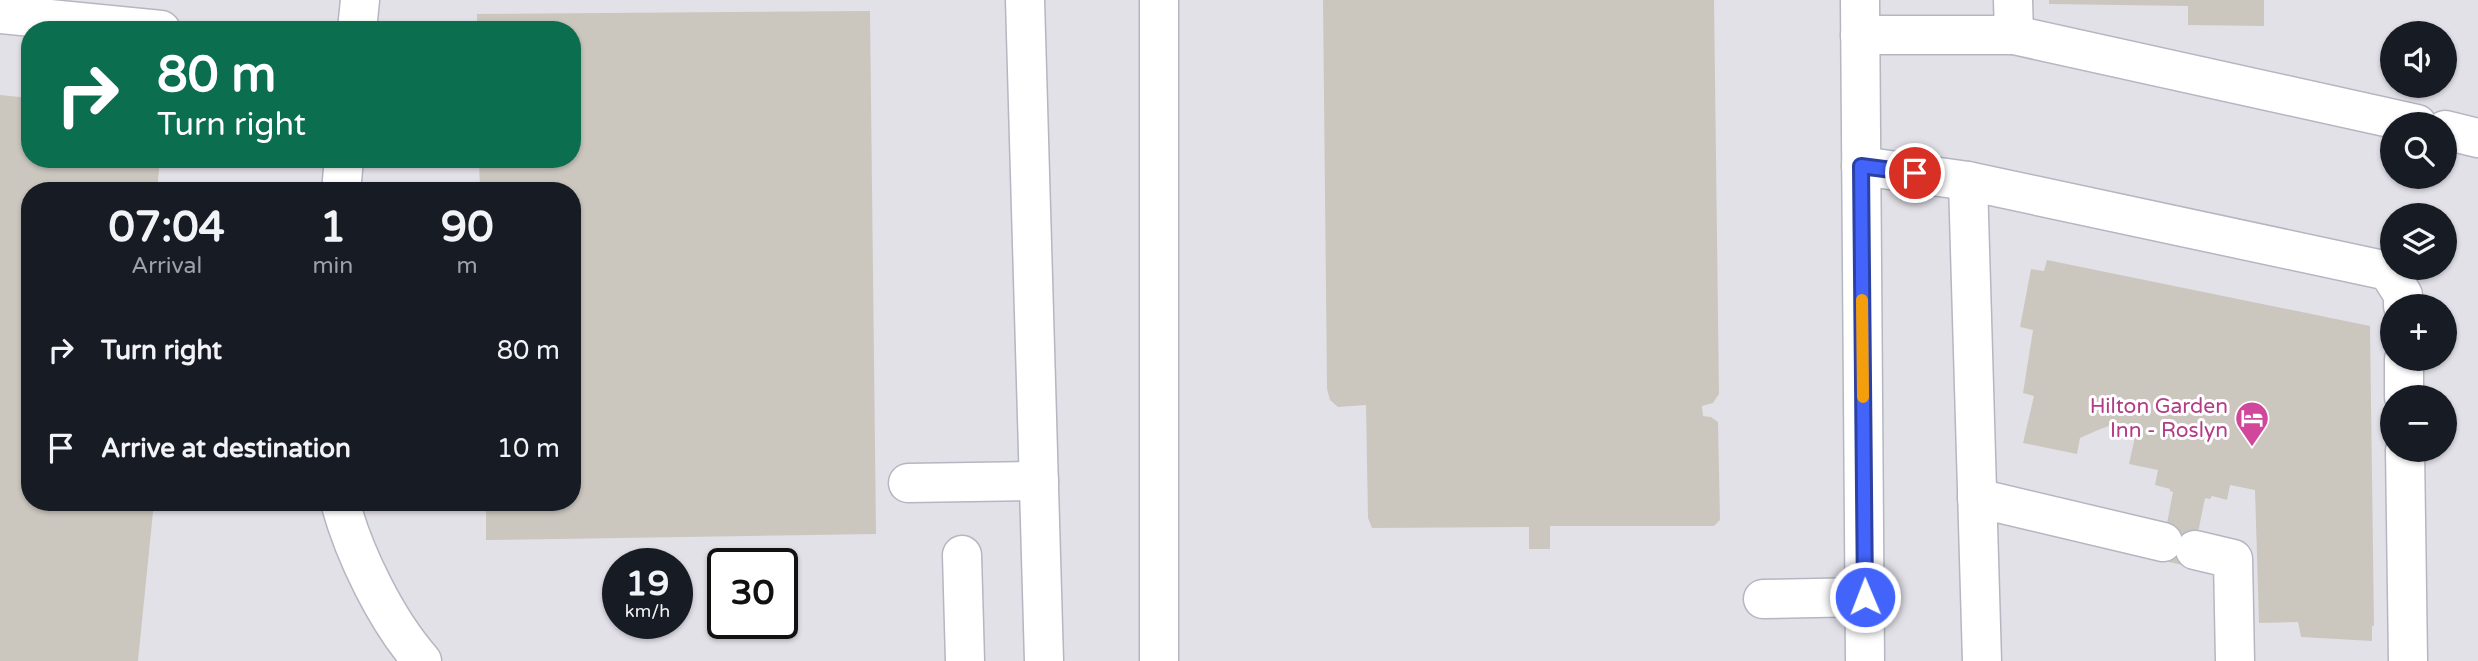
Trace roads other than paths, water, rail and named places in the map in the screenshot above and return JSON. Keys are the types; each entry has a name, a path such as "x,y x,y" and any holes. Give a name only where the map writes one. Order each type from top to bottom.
{"street":[{"path":"358,21 360,0"},
{"path":"1025,0 1044,661"},
{"path":"1159,661 1160,0"},
{"path":"0,14 70,21"},
{"path":"1865,661 1860,18 2014,18 2380,114"},
{"path":"2457,133 2478,138"},
{"path":"1861,166 1968,181 2388,271 2402,294"},
{"path":"1968,181 1982,661"},
{"path":"2405,462 2407,661"},
{"path":"908,483 1039,481"},
{"path":"1977,498 2233,559 2235,661"},
{"path":"343,511 375,592 422,661"},
{"path":"961,555 965,661"},
{"path":"1763,598 1865,597"}],"place":[{"name":"Hilton Garden Inn - Roslyn","path":"2252,448"}]}
